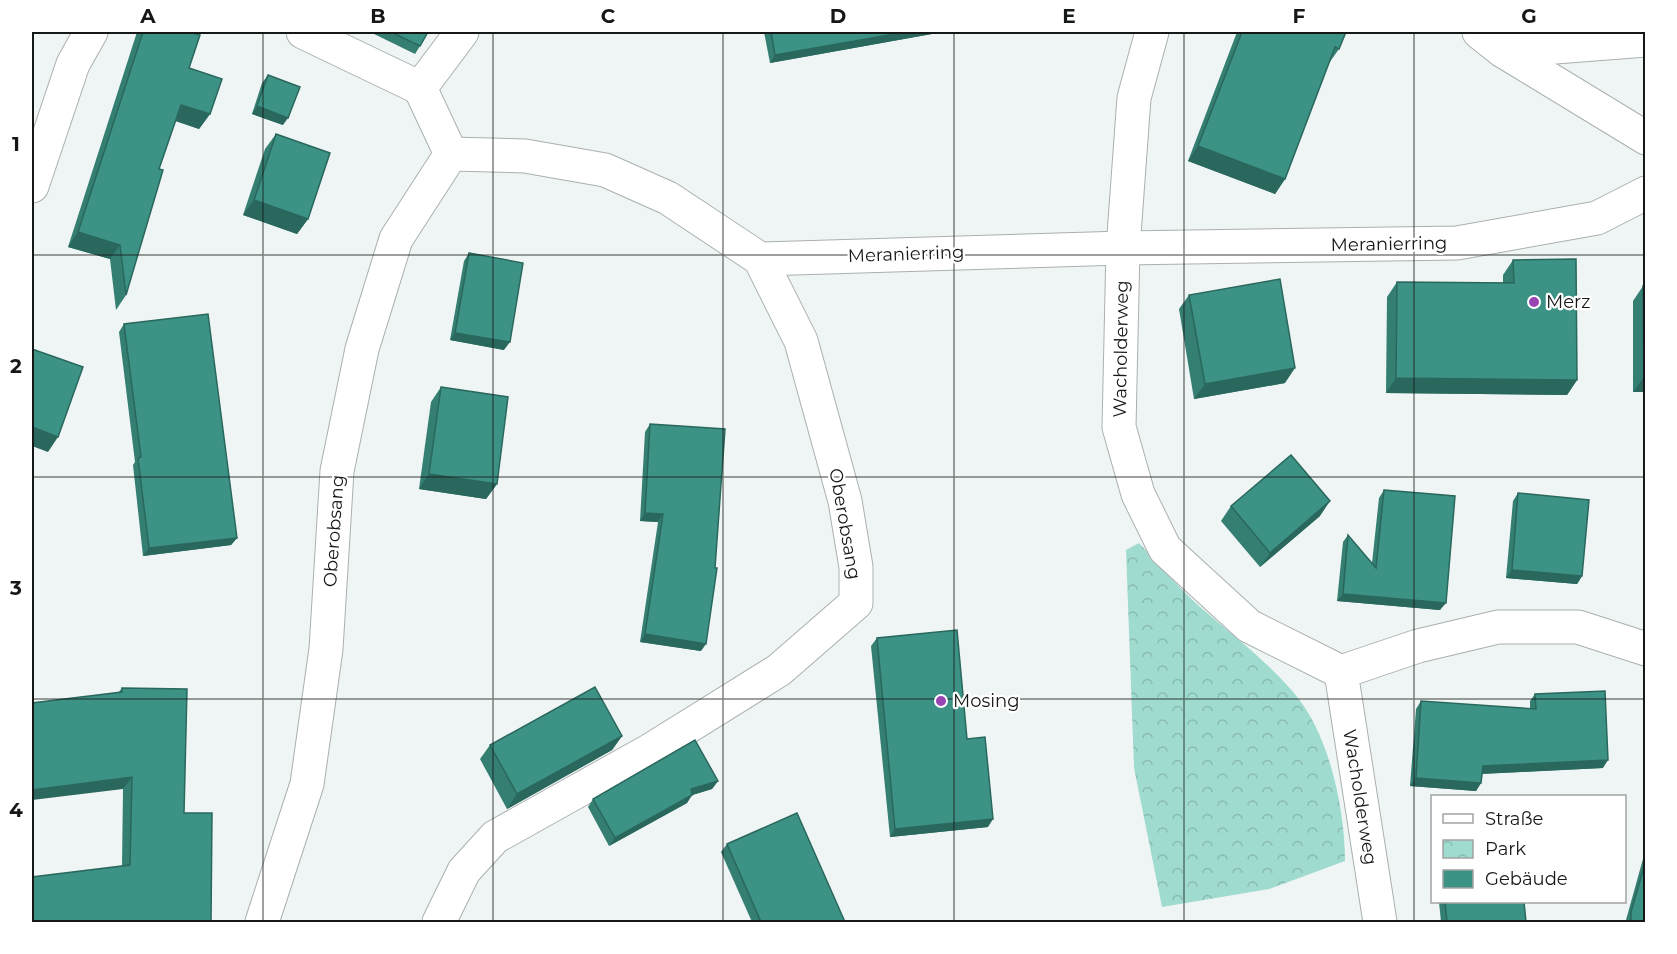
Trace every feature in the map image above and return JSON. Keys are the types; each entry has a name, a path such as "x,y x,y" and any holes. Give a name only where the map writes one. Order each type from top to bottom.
{"street":[{"path":"32,186 73,64 91,32"},
{"path":"303,32 420,88 451,154 525,156 605,170 668,198 760,258"},
{"path":"420,88 462,32"},
{"path":"1123,248 1134,98 1152,32"},
{"path":"1491,41 1646,40"},
{"path":"1491,41 1646,138"},
{"name":"Oberobsang","path":"262,922 307,784 326,649 337,471 362,349 396,239 451,154"},
{"name":"Meranierring","path":"760,258 1123,248 1457,243 1597,218 1646,193"},
{"name":"Wacholderweg","path":"1123,248 1119,427 1138,494 1165,549 1249,626 1341,672 1380,922"},
{"name":"Oberobsang","path":"439,922 464,871 495,837 649,751 779,670 856,603 856,567 845,501 801,341 760,258"},
{"path":"1341,672 1418,646 1498,627 1578,627 1646,650"}],"green space":[{"path":"1139,543 1191,599 1272,669 1306,710 1317,729 1333,772 1342,818 1345,861 1269,889 1162,907 1134,768 1126,550"}],"building":[{"path":"143,32 189,32 200,35 189,68 222,79 210,114 181,105 159,169 163,170 126,295 120,245 78,232"},
{"path":"391,32 428,32 420,46"},
{"path":"771,32 906,32 775,55"},
{"path":"1242,32 1346,32 1339,49 1335,47 1285,179 1198,146"},
{"path":"268,75 300,87 288,118 257,106"},
{"path":"276,134 330,153 308,219 254,200"},
{"path":"469,253 523,263 510,342 455,333"},
{"path":"1576,259 1577,380 1396,378 1397,282 1514,283 1513,260"},
{"path":"1280,279 1295,368 1205,384 1189,295"},
{"path":"1643,286 1646,286 1646,377 1644,377"},
{"path":"208,314 237,538 149,548 138,458 141,457 124,324"},
{"path":"32,349 83,367 58,437 32,427"},
{"path":"441,387 508,397 497,484 429,474"},
{"path":"650,424 725,429 715,568 717,568 706,644 645,634 663,514 645,513"},
{"path":"1291,455 1330,501 1270,553 1231,506"},
{"path":"1384,490 1455,496 1446,603 1343,594 1348,535 1376,568"},
{"path":"1518,493 1589,500 1582,576 1512,570"},
{"path":"957,630 967,739 985,737 993,819 895,829 877,638"},
{"path":"595,687 622,736 517,794 490,745"},
{"path":"122,688 187,689 184,813 212,813 211,922 32,922 32,877 130,865 132,777 32,790 32,703 122,692"},
{"path":"1605,691 1608,760 1483,766 1481,783 1416,778 1421,701 1536,709 1535,694"},
{"path":"695,740 718,781 691,789 692,795 615,838 593,799"},
{"path":"797,813 845,922 761,922 727,844"},
{"path":"1646,860 1646,922 1631,922 1631,912"},
{"path":"1445,903 1524,903 1526,922 1447,922"}],"place":[{"name":"Merz","path":"1534,302"},
{"name":"Mosing","path":"941,701"}]}
